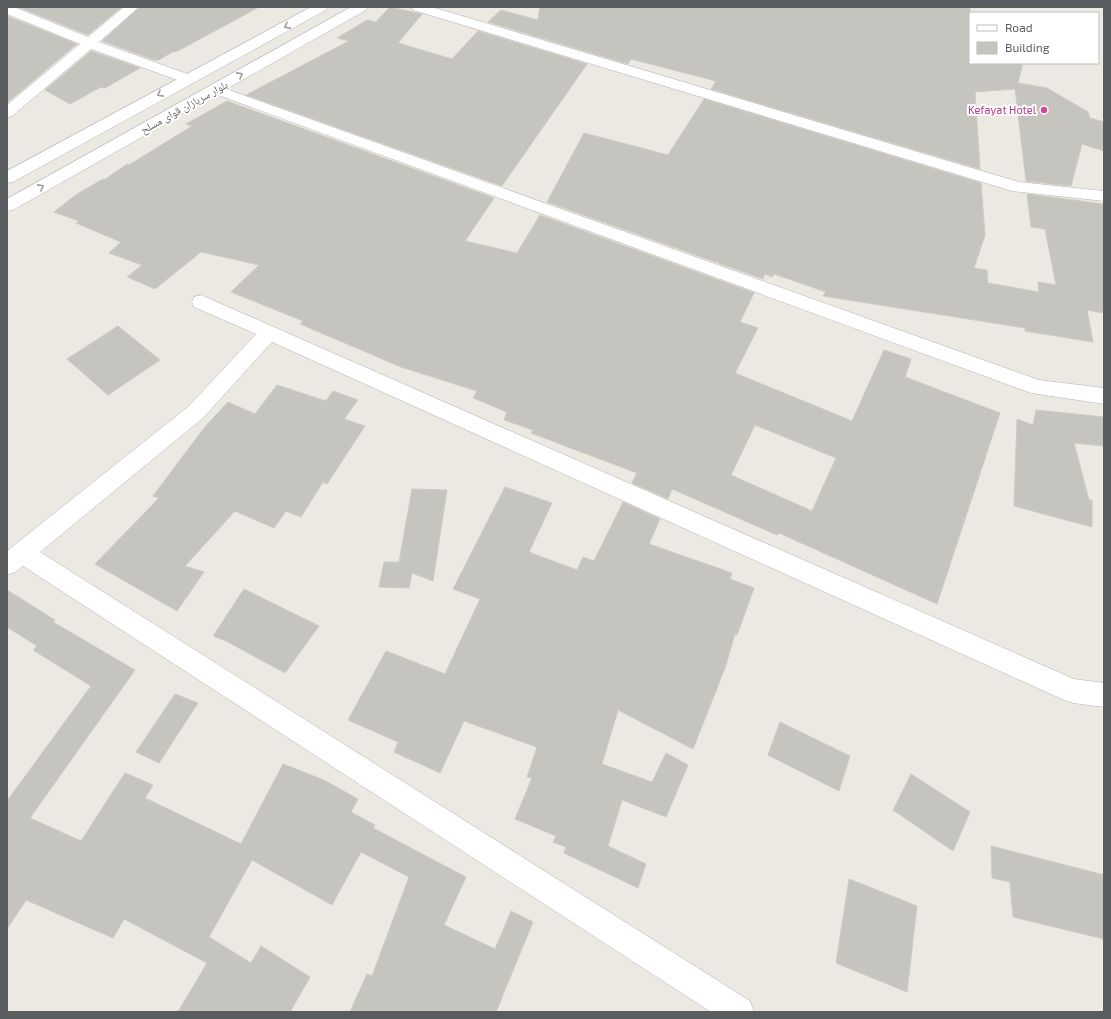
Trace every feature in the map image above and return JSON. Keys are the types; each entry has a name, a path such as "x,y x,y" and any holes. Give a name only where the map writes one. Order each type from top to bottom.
{"street":[{"path":"7,113 132,7"},
{"name":"بلوار سربازان قوای مسلح","path":"7,178 321,7"},
{"name":"بلوار سربازان قوای مسلح","path":"7,206 361,7"},
{"path":"418,7 1018,187 1104,196"},
{"path":"7,10 89,43 188,79"},
{"path":"215,89 1038,388 1104,396"},
{"path":"201,302 1072,691 1104,695"},
{"path":"269,332 196,412 15,559 739,1012"}],"building":[{"path":"18,7 122,7 88,35"},
{"path":"140,7 259,7 176,52 174,51 159,60 154,60 102,41"},
{"path":"390,7 422,14 398,43 452,59 478,31 587,64 502,186 246,95 349,41 337,38 367,20 376,22"},
{"path":"540,7 970,7 969,64 1023,64 1018,83 1047,88 1088,112 1090,118 1104,122 1104,151 1082,144 1071,186 1026,181 1015,89 975,92 980,169 711,89 716,81 631,59 628,64 488,22 501,10 538,20"},
{"path":"7,16 77,44 7,103"},
{"path":"91,51 140,68 105,88 101,87 70,104 45,90"},
{"path":"704,99 981,183 985,235 974,268 987,270 988,283 1039,292 1038,282 1056,285 1045,229 1031,227 1027,194 1104,204 1104,313 1087,310 1093,342 1025,331 1025,328 823,296 826,292 774,274 772,277 765,274 763,279 547,202 584,133 668,155"},
{"path":"227,101 494,198 465,241 517,253 540,215 754,293 740,322 758,328 735,373 852,421 884,350 911,359 905,377 1000,413 937,604 779,533 777,535 672,489 668,499 632,483 637,473 531,433 533,430 504,420 507,412 473,398 477,391 401,367 300,324 303,321 231,292 259,265 201,252 155,289 127,277 142,265 109,253 121,242 76,223 79,221 54,212 77,194 103,179 104,180 127,164 129,165 192,126 186,124","holes":["755,425 836,458 812,511 731,475"]},
{"path":"118,326 160,360 108,395 67,359"},
{"path":"277,385 326,401 333,391 358,400 344,419 365,426 327,484 323,482 301,517 286,511 274,528 235,511 185,566 204,572 177,611 95,564 159,498 153,496 204,428 228,402 255,414"},
{"path":"1036,410 1104,417 1104,446 1074,443 1089,500 1092,500 1092,527 1014,506 1017,419 1033,425"},
{"path":"505,487 552,503 529,552 577,570 583,557 594,561 623,502 660,519 649,544 732,573 730,579 754,588 737,635 735,634 725,668 693,749 618,710 602,764 652,782 666,753 688,765 666,817 622,800 608,846 646,864 638,888 564,853 566,847 553,842 556,836 515,819 532,778 527,777 537,747 464,721 440,773 394,752 398,742 348,720 386,651 445,674 480,599 453,589"},
{"path":"412,489 447,490 433,581 412,573 409,588 379,587 384,562 399,562"},
{"path":"244,589 319,626 285,673 226,641 213,636"},
{"path":"7,590 55,620 53,622 135,670 30,818 81,841 125,773 153,785 145,798 241,844 283,764 324,780 358,799 351,812 375,825 373,828 466,877 444,925 495,949 511,911 533,922 496,1012 350,1012 367,974 372,976 409,877 361,852 332,905 252,860 209,937 251,963 261,946 310,977 290,1012 178,1012 207,963 124,919 113,938 26,900 7,929 7,801 91,686 33,650 37,646 7,627"},
{"path":"175,694 198,703 159,763 136,752"},
{"path":"780,722 850,756 839,791 768,755"},
{"path":"911,774 970,812 953,851 893,810"},
{"path":"991,846 1104,875 1104,939 1013,917 1010,882 992,878"},
{"path":"849,879 917,906 907,992 836,963"}],"place":[{"name":"Kefayat Hotel","path":"1044,110"}]}
